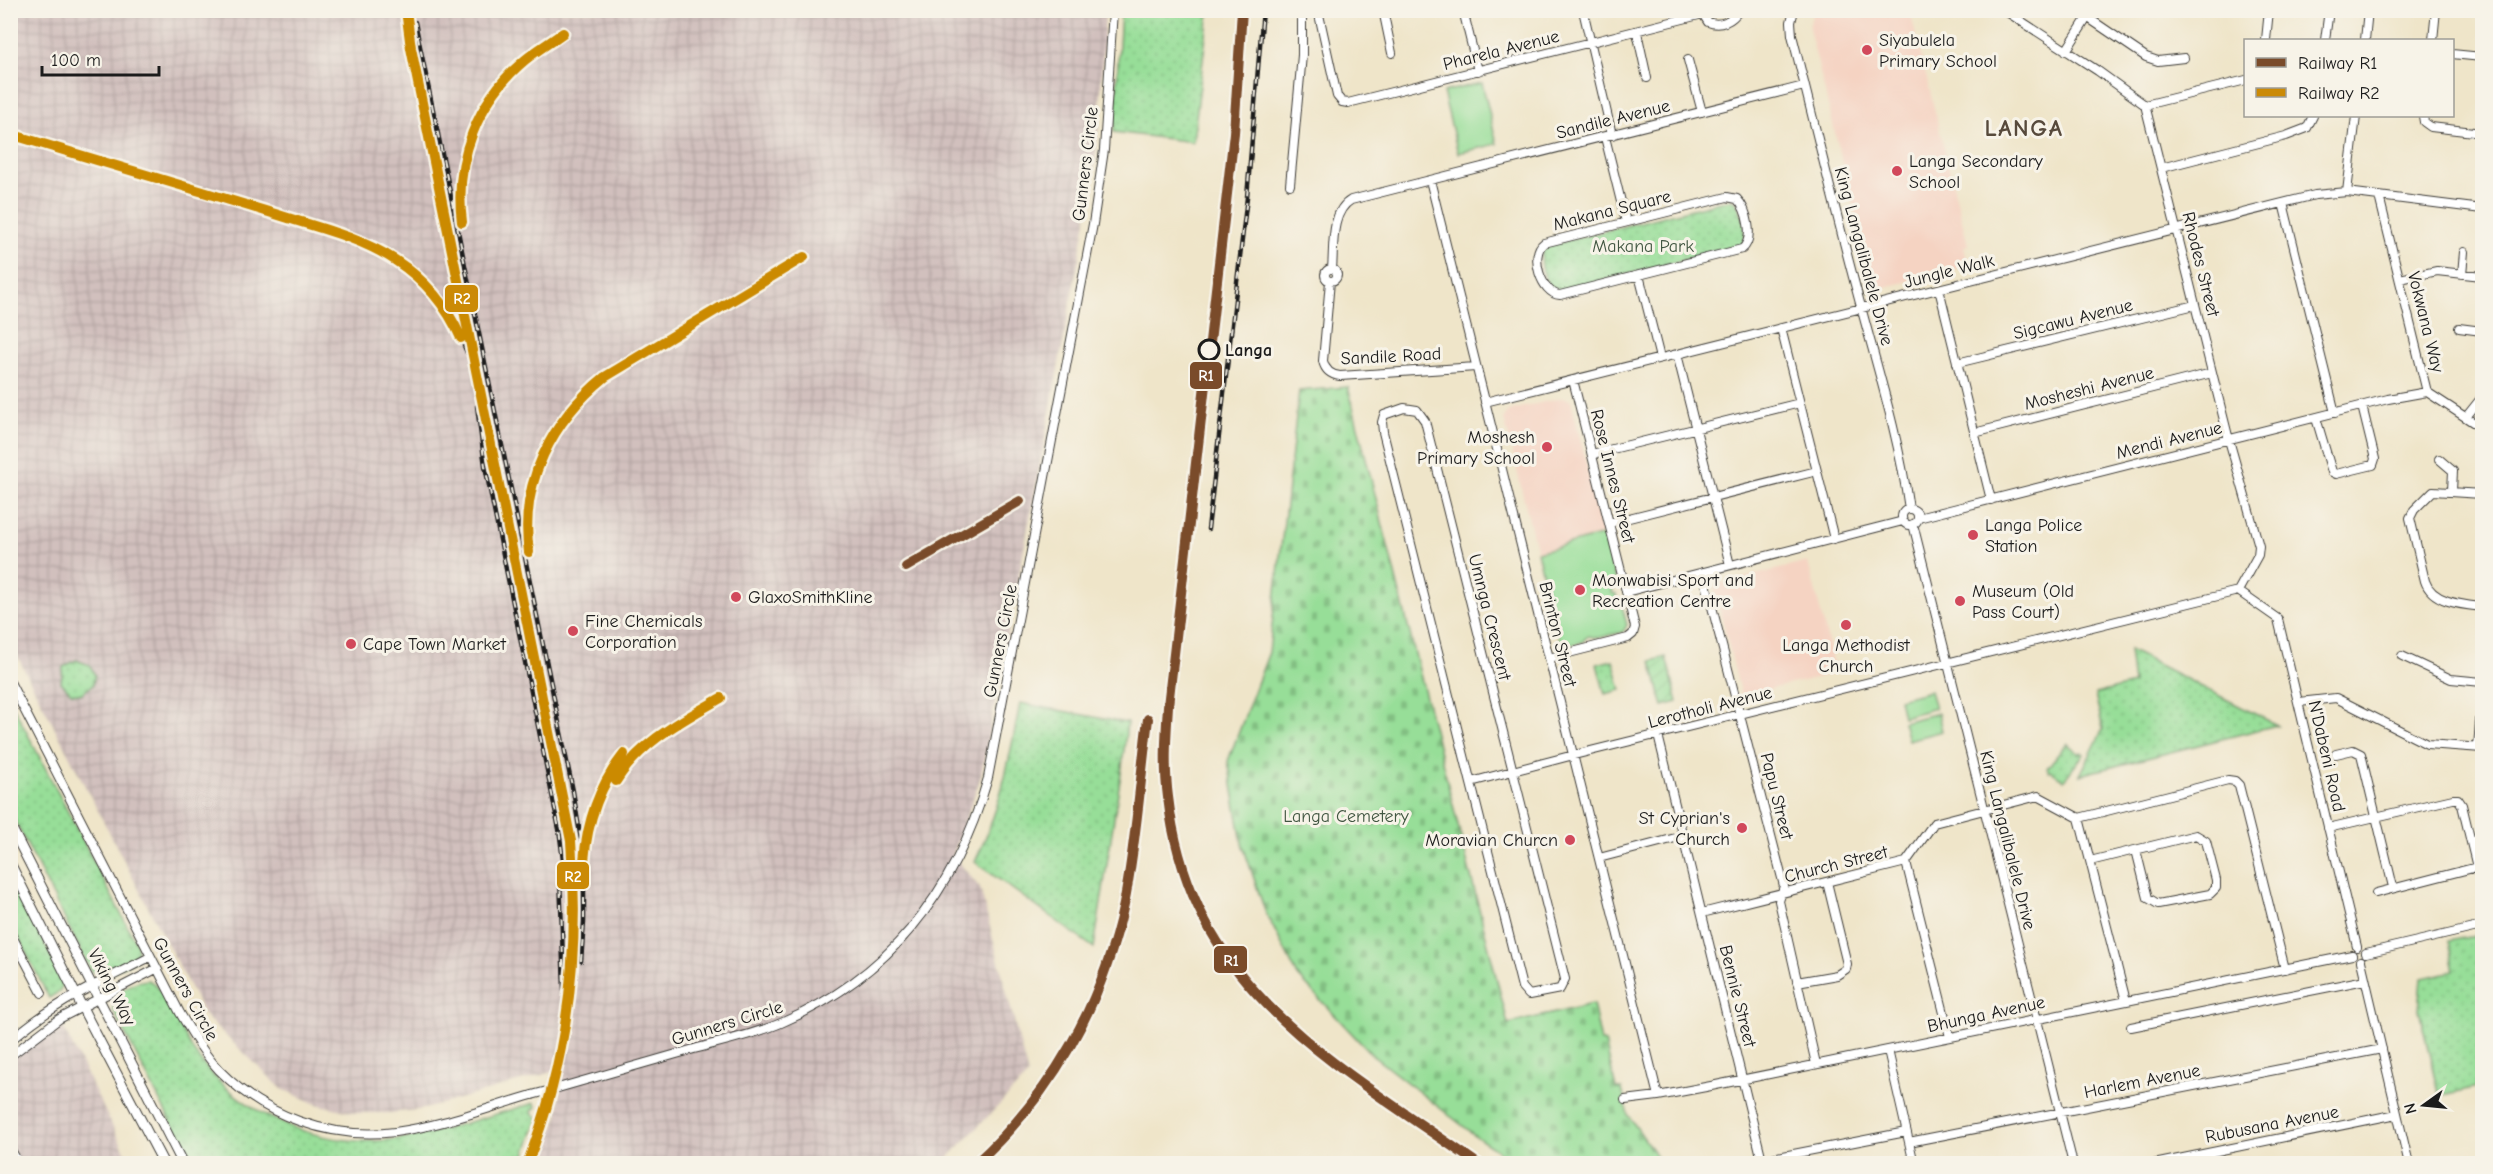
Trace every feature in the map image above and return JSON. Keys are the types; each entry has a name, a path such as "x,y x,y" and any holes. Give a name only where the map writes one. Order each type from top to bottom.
{"main road":[{"name":"Viking Way","path":"10,825 183,1164"},
{"name":"Viking Way","path":"10,863 164,1164"}],"street":[{"name":"Gunners Circle","path":"10,681 156,969 195,1038 218,1069 247,1094 292,1119 353,1133 393,1132 421,1126 755,1033 780,1024 823,1003 857,980 901,941 925,914 958,860 970,835 988,778 1093,224 1104,150 1113,10"},
{"path":"1290,184 1302,55 1302,10"},
{"name":"Pharela Avenue","path":"1318,10 1334,88 1342,102 1358,101 1636,32 1703,12"},
{"path":"1383,10 1392,53"},
{"path":"1463,10 1478,71"},
{"path":"1583,10 1626,222"},
{"path":"1703,12 1708,22 1715,24 1732,20 1739,10"},
{"name":"King Langalibalele Drive","path":"1794,10 1791,22 1792,35 1901,462 1909,509"},
{"path":"2004,10 2018,14 2066,51 2145,105 2244,80"},
{"path":"2266,39 2269,10"},
{"path":"2325,39 2329,10"},
{"path":"2364,39 2368,10"},
{"path":"2433,39 2436,10"},
{"path":"2066,51 2090,14 2146,57 2164,61 2184,58"},
{"path":"1636,32 1647,78"},
{"path":"2454,54 2482,57"},
{"path":"1688,60 1701,112"},
{"name":"Sandile Avenue","path":"1430,180 1804,86"},
{"name":"Rhodes Street","path":"2145,105 2229,440 2259,546 2258,555 2238,591"},
{"path":"2161,168 2286,136 2307,128 2312,117"},
{"path":"2347,192 2356,117"},
{"path":"2423,117 2424,122 2432,127 2482,133"},
{"name":"Sandile Road","path":"1430,180 1356,198 1343,206 1337,216 1332,269 1336,272 1337,277 1330,281 1323,361 1327,370 1332,374 1343,376 1476,367"},
{"name":"Brinton Street","path":"1430,180 1658,1096"},
{"name":"Jungle Walk","path":"1485,402 2328,193 2347,192 2482,209"},
{"name":"Vokwana Way","path":"2379,196 2427,392 2482,428"},
{"name":"Makana Square","path":"1731,197 1741,203 1748,226 1749,240 1742,249 1557,295 1546,289 1537,254 1541,244 1626,222 1731,197"},
{"path":"2283,203 2335,413"},
{"path":"2462,274 2464,252"},
{"path":"2400,279 2437,272 2482,276"},
{"path":"1639,275 1660,358"},
{"path":"1939,289 1991,500"},
{"name":"Sigcawu Avenue","path":"1957,363 2195,305"},
{"path":"1781,328 1834,539"},
{"path":"2459,328 2482,331"},
{"path":"1677,354 1730,565"},
{"name":"Mosheshi Avenue","path":"1974,432 2212,373"},
{"name":"Rose Innes Street","path":"1549,658 1631,636 1635,627 1574,380"},
{"name":"Mendi Avenue","path":"1915,521 2362,406 2427,392"},
{"path":"2466,417 2482,397"},
{"path":"1592,454 1800,403"},
{"path":"2316,418 2332,472 2340,474 2373,465 2375,459 2362,406"},
{"name":"Umnga Crescent","path":"1404,408 1417,410 1425,421 1565,979 1560,989 1529,995 1522,987 1471,782 1382,427 1384,415 1404,408"},
{"path":"2439,459 2453,471 2451,491"},
{"path":"1609,523 1817,471"},
{"path":"2482,494 2437,490 2429,493 2411,515 2410,522 2429,590 2445,600 2482,607"},
{"path":"1909,509 1915,512 1915,521 1908,525 1903,521 1903,514 1909,509"},
{"path":"1626,592 1903,521"},
{"name":"King Langalibalele Drive","path":"1915,521 1948,663 2073,1164"},
{"name":"Papu Street","path":"1703,572 1784,886 1779,900 1816,1064"},
{"name":"Lerotholi Avenue","path":"1471,782 2238,591"},
{"name":"N'Dabeni Road","path":"2238,591 2278,619 2357,947"},
{"path":"2402,656 2451,679 2482,682"},
{"path":"2299,702 2336,698 2427,744 2480,748 2482,693"},
{"name":"Bennie Street","path":"1658,735 1763,1162"},
{"path":"2336,754 2353,750 2361,754 2393,887"},
{"path":"2126,1001 2079,818 2228,780 2235,781 2239,785 2285,969"},
{"name":"Church Street","path":"1702,913 1906,862 1934,823 1984,809 2038,796 2079,818"},
{"path":"2328,828 2458,799 2462,805 2482,888"},
{"path":"2090,861 2192,835 2206,841 2216,888 2210,894 2158,904 2152,903 2148,898 2136,850"},
{"path":"1599,858 1683,836"},
{"path":"1906,862 1950,1037"},
{"path":"2376,893 2477,867"},
{"path":"1797,982 1837,975 1846,969 1847,964 1827,882"},
{"path":"2366,953 2482,926"},
{"path":"10,932 42,993"},
{"path":"2357,947 2363,948 2366,953 2365,958 2361,961 2355,960 2352,955 2353,950 2357,947"},
{"name":"Bhunga Avenue","path":"1625,1100 1742,1080 2352,955"},
{"path":"10,1041 36,1018 150,957"},
{"path":"2361,961 2409,1164"},
{"path":"10,1056 46,1028 156,969"},
{"path":"2131,1027 2365,980"},
{"name":"Harlem Avenue","path":"1909,1142 2382,1049"},
{"path":"1888,1050 1914,1164"},
{"name":"Rubusana Avenue","path":"2154,1164 2397,1114"},
{"path":"1763,1162 1906,1132"},
{"path":"10,1148 19,1164"}],"shaded area":[{"path":"11,11 1105,11 1100,113 1091,194 981,776 953,855 980,888 1028,1075 943,1163 539,1163 558,1116 562,1069 424,1109 391,1113 355,1113 316,1104 282,1089 205,1016 11,644"},
{"name":"Langa Secondary School","path":"1813,11 1910,11 1968,245 1964,246 1968,266 1874,290 1809,28"},
{"name":"Moshesh Primary School","path":"1564,397 1571,401 1604,535 1537,552 1504,418 1508,411"},
{"path":"1808,562 1836,673 1741,696 1714,585"},
{"path":"59,1019 131,1163 19,1163 11,1148 10,1056"}],"green space":[{"path":"1121,11 1209,11 1193,142 1114,132"},
{"path":"1482,83 1497,144 1458,153 1443,92"},
{"name":"Makana Park","path":"1728,200 1734,201 1742,216 1745,228 1743,245 1559,292 1554,292 1550,288 1544,276 1542,256 1546,246"},
{"name":"Langa Cemetery","path":"1348,387 1508,1024 1593,1004 1601,1042 1605,1042 1616,1089 1622,1089 1628,1115 1661,1163 1516,1163 1481,1140 1373,1056 1298,976 1265,911 1242,843 1228,761 1269,652 1299,391"},
{"name":"Monwabisi Sport and Recreation Centre","path":"1604,535 1617,586 1613,587 1612,593 1616,594 1616,598 1621,602 1627,625 1623,632 1598,638 1588,636 1582,642 1566,646 1560,642 1537,552"},
{"path":"2129,650 2277,725 2080,775 2103,729 2095,694 2133,684"},
{"path":"1666,657 1678,702 1663,706 1651,661"},
{"path":"76,660 90,665 95,675 93,685 81,694 71,693 61,682 63,667"},
{"path":"1613,660 1621,690 1605,694 1597,664"},
{"path":"1930,691 1935,708 1903,717 1899,699"},
{"path":"10,700 137,945 138,952 134,961 105,976 91,971 11,813"},
{"path":"1020,703 1127,723 1094,948 975,862 998,803"},
{"path":"1938,713 1942,731 1908,740 1903,722"},
{"path":"2067,743 2079,754 2081,752 2084,754 2064,780 2051,771 2049,772 2047,768"},
{"path":"11,876 64,982 59,992 49,998 11,922"},
{"path":"2482,935 2482,1086 2439,1096 2419,1010 2422,978 2454,971 2448,941"},
{"path":"148,980 160,991 194,1052 213,1075 258,1111 284,1124 340,1139 369,1141 398,1139 450,1128 535,1103 536,1107 531,1112 538,1118 522,1163 192,1163 113,1010 119,993 129,985"}],"railway":[{"path":"406,10 411,48 571,841 574,923 568,1005 552,1085 527,1164"},
{"path":"1208,529 1247,197 1263,10"},
{"path":"415,22 573,791 581,840 584,884"},
{"path":"1242,24 1234,133 1168,706 1166,752 1168,797 1182,864 1206,922 1238,971 1278,1015 1323,1054 1372,1091 1478,1164"},
{"path":"461,215 461,171 473,129 483,109 509,74 530,55 563,33"},
{"path":"10,134 320,228 382,252 408,270 430,290 455,326 467,353"},
{"path":"528,542 530,494 537,471 557,429 587,393 605,377 804,257"},
{"path":"477,406 485,466 559,829 566,884"},
{"path":"906,567 1020,501"},
{"path":"617,780 638,754 651,743 721,698"},
{"path":"586,844 598,795 624,754"},
{"path":"560,876 564,990"},
{"path":"581,961 584,877"}],"rail line":[{"name":"R2","path":"406,10 411,48 571,841 574,923 568,1005 552,1085 527,1164"},
{"name":"R1","path":"1242,10 1234,133 1168,706 1166,741 1168,797 1182,864 1206,922 1238,971 1278,1015 1323,1054 1372,1091 1478,1164"},
{"name":"R2","path":"462,222 460,199 466,154 472,133 482,113 508,76 530,56 563,33"},
{"name":"R2","path":"10,134 319,227 366,244 406,267 416,276 442,304 461,338"},
{"name":"R2","path":"529,552 527,526 529,502 543,455 569,413 586,394 605,377 804,257"},
{"name":"R1","path":"906,567 1020,501"},
{"name":"R2","path":"616,781 637,754 650,743 721,698"},
{"name":"R1","path":"975,1164 1003,1137 1050,1078 1070,1046 1102,978 1124,904 1135,835 1148,719"},
{"name":"R2","path":"584,861 588,832 596,804 601,791 624,754"}],"place":[{"name":"Siyabulela Primary School","path":"1867,50"},
{"name":"Langa Secondary School","path":"1897,171"},
{"name":"Langa","path":"1209,350"},
{"name":"Moshesh Primary School","path":"1547,447"},
{"name":"Langa Police Station","path":"1973,535"},
{"name":"Monwabisi Sport and Recreation Centre","path":"1580,590"},
{"name":"GlaxoSmithKline","path":"736,597"},
{"name":"Museum (Old Pass Court)","path":"1960,601"},
{"name":"Langa Methodist Church","path":"1846,625"},
{"name":"Fine Chemicals Corporation","path":"573,631"},
{"name":"Cape Town Market","path":"351,644"},
{"name":"St Cyprian's Church","path":"1742,828"},
{"name":"Moravian Churcn","path":"1570,840"}],"district":[{"name":"LANGA","path":"2024,128"}]}
